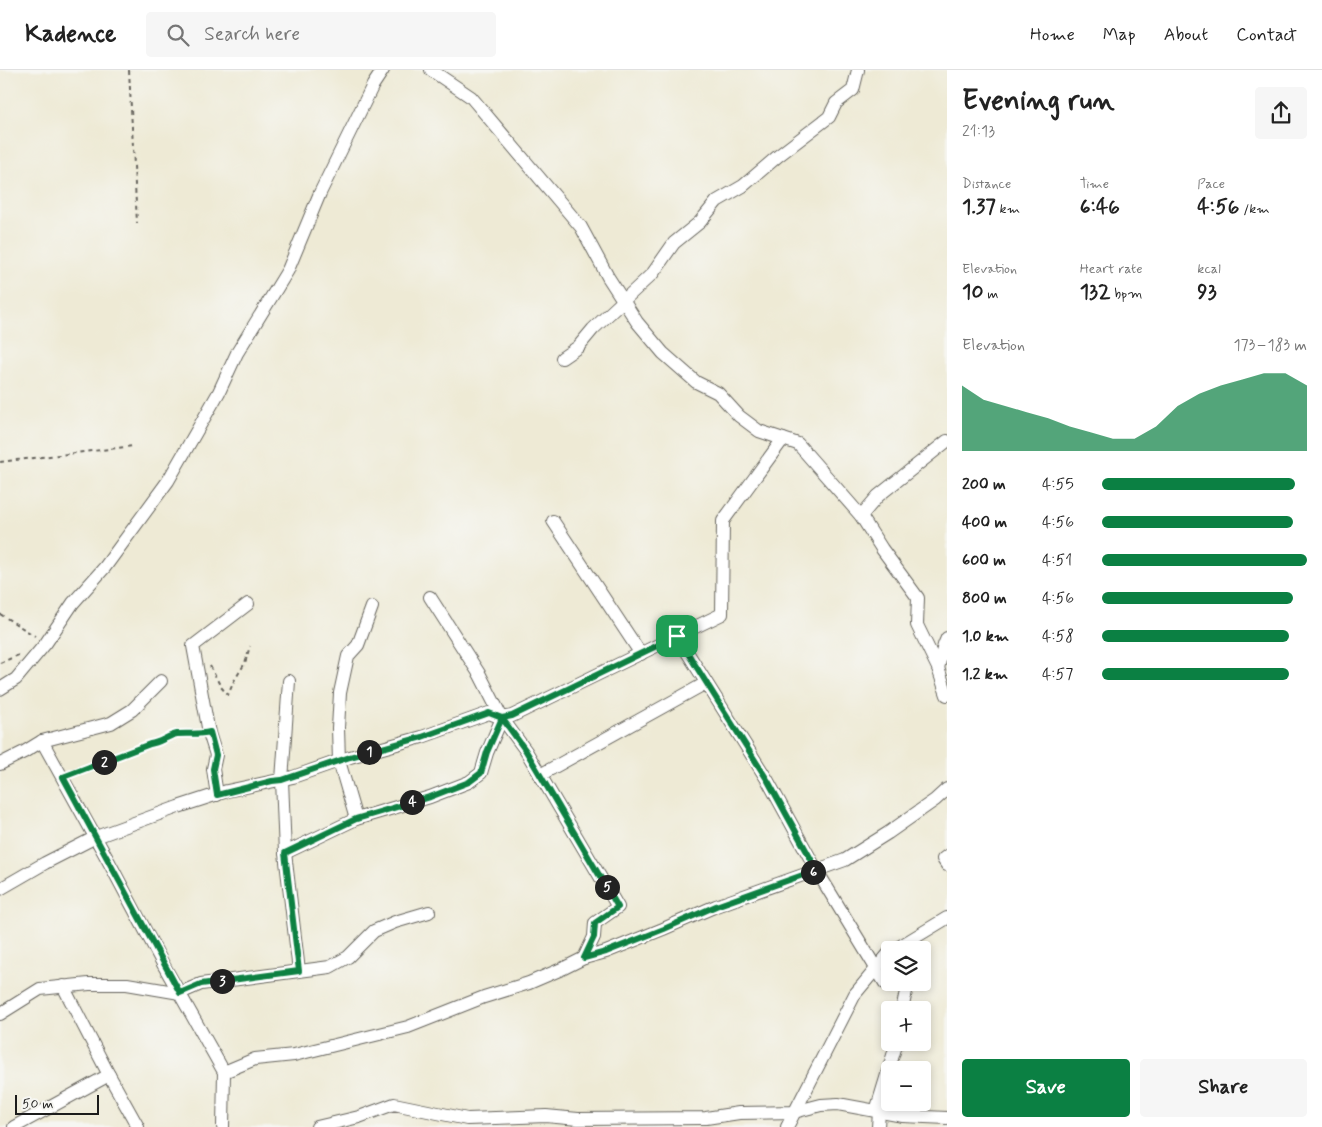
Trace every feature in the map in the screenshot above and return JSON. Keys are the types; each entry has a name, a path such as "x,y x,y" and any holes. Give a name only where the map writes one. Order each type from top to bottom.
{"street":[{"path":"0,689 16,679 46,643 73,603 105,567 168,481 219,392 237,353 288,270 320,193 373,85 383,70"},
{"path":"432,70 471,97 581,227 608,277 637,322 663,354 696,382 718,393 739,416 759,432 798,444 861,516 882,549 918,598 917,624 938,668 947,695"},
{"path":"562,358 578,347 593,329 652,273 674,242 700,222 717,201 744,186 778,156 829,117 836,103 853,90 858,70"},
{"path":"0,889 96,837 217,795 282,780 422,737 489,713 502,718 512,716 722,614 723,521 783,439"},
{"path":"861,516 878,496 947,441"},
{"path":"553,521 641,654"},
{"path":"430,597 480,675 502,718 540,775 618,907 595,923 594,937 584,958"},
{"path":"217,795 213,769 216,755 193,646 248,604"},
{"path":"356,819 339,762 340,692 348,656 358,645 372,607"},
{"path":"677,636 768,781 817,870 881,976"},
{"path":"938,668 947,638"},
{"path":"0,764 42,741 111,723 132,710 161,681"},
{"path":"289,681 282,780 285,853 299,971"},
{"path":"540,775 706,683"},
{"path":"285,853 356,819 430,797 469,782 481,773 487,752 502,718"},
{"path":"42,741 224,1072 223,1127"},
{"path":"224,1072 255,1059 294,1055 408,1027 484,997 537,979 584,958 606,952 716,906 845,860 881,838 935,800 947,789"},
{"path":"947,856 943,859 947,865"},
{"path":"0,1014 40,989 89,984 127,984 180,993 201,984 330,967 348,957 374,931 395,922 429,912"},
{"path":"909,941 947,918"},
{"path":"787,1127 855,994 881,963"},
{"path":"63,986 138,1127"},
{"path":"878,1127 878,1111 895,1051"},
{"path":"14,1127 109,1075"},
{"path":"317,1127 359,1117 394,1104 467,1119 546,1116 578,1119 706,1118 739,1113 794,1112 821,1105 838,1104 904,1116 947,1118"},
{"path":"673,1127 683,1118"}],"path":[{"path":"129,70 137,223"},
{"path":"0,462 134,446"},
{"path":"0,614 46,643"},
{"path":"228,695 245,663 250,646"},
{"path":"63,777 150,744 157,744 176,734 210,732"}],"route":[{"path":"677,636 512,716 502,718 489,713 422,737 350,757 282,780 227,791 217,795 213,769 216,755 210,732 176,734 157,744 150,744 63,777 180,993 201,984 299,971 285,853 356,819 430,797 469,782 481,773 487,752 502,718 526,751 618,907 595,923 594,937 584,958 606,952 716,906 817,870 768,781 677,636"}]}
